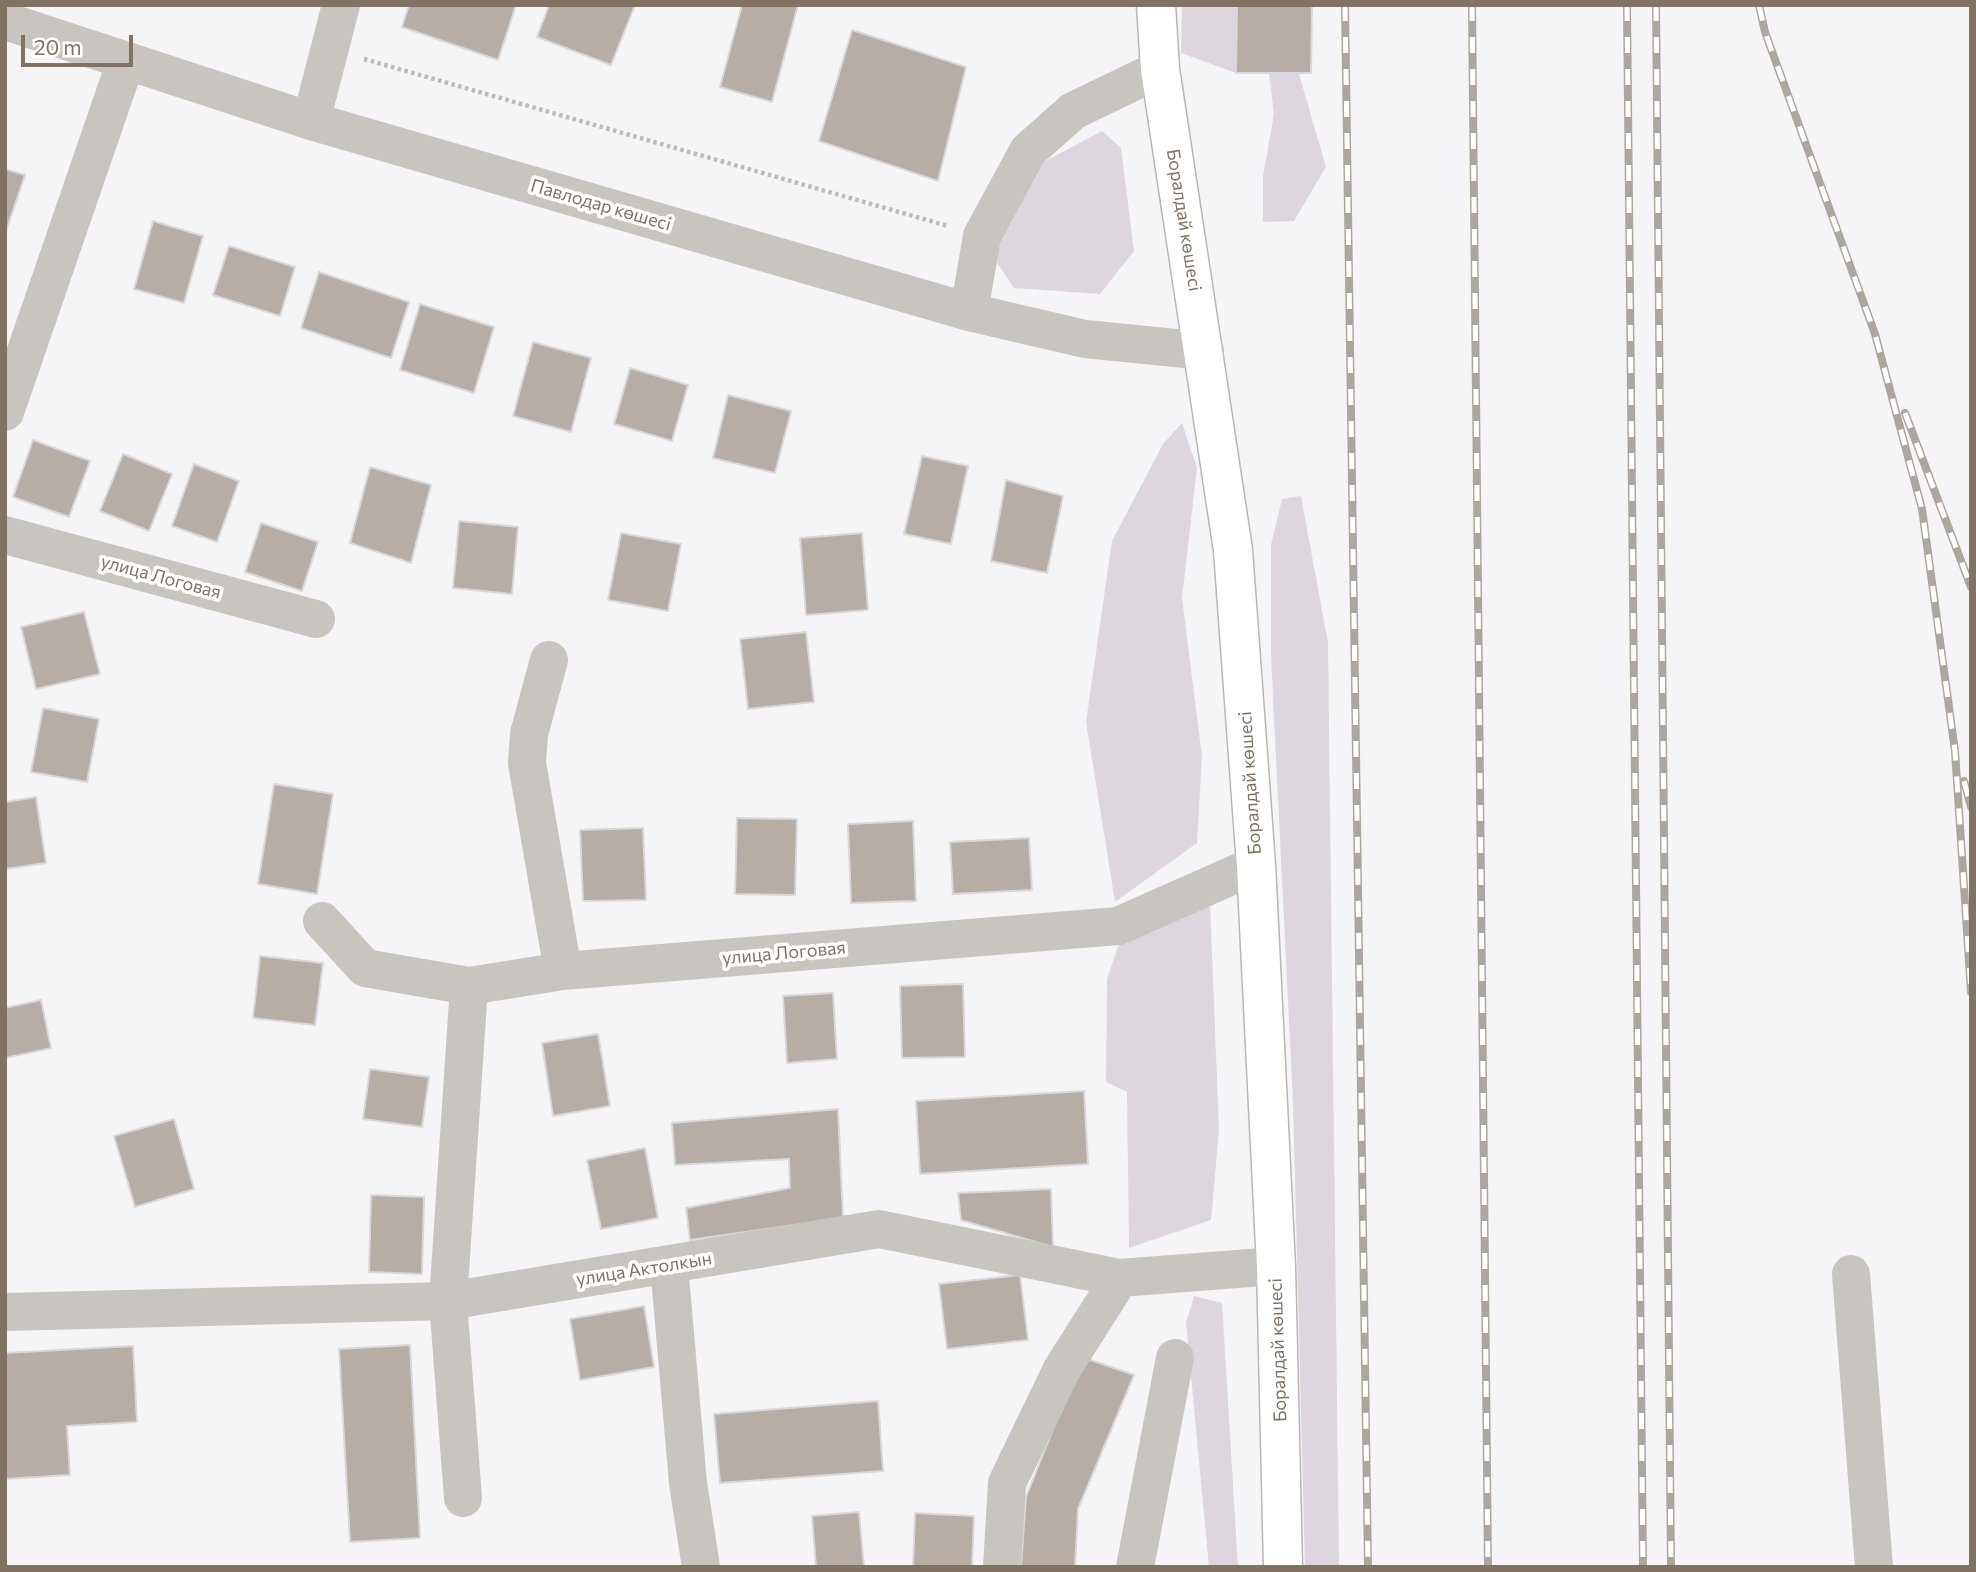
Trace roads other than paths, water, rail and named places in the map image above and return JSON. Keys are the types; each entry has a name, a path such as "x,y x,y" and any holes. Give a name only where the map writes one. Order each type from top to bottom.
{"main road":[{"name":"Боралдай көшесі","path":"1156,5 1160,69 1205,351 1233,550 1256,865 1276,1266 1283,1567"}],"street":[{"path":"311,121 341,5"},
{"name":"Павлодар көшесі","path":"5,22 311,121 969,312 1085,338 1205,351"},
{"path":"5,412 126,61"},
{"path":"969,312 982,236 1028,151 1073,111 1160,69"},
{"name":"улица Логовая","path":"5,535 316,619"},
{"path":"548,660 529,734 527,763 563,971"},
{"name":"улица Логовая","path":"323,921 365,968 469,986 563,971 1118,926 1256,865"},
{"path":"463,1498 448,1301 469,986"},
{"name":"улица Актолкын","path":"5,1311 448,1301 878,1229 1119,1278 1276,1266"},
{"path":"670,1265 688,1483 701,1567"},
{"path":"1851,1274 1874,1567"},
{"path":"1002,1567 1007,1483 1062,1369 1119,1278"},
{"path":"1135,1567 1175,1358"}],"railway":[{"path":"1345,5 1368,1567"},
{"path":"1472,5 1488,1567"},
{"path":"1627,5 1643,1567"},
{"path":"1656,5 1671,1567"},
{"path":"1759,5 1765,32 1875,334 1922,509 1955,751 1971,992"},
{"path":"1905,413 1971,587"},
{"path":"1964,781 1971,807"}]}
